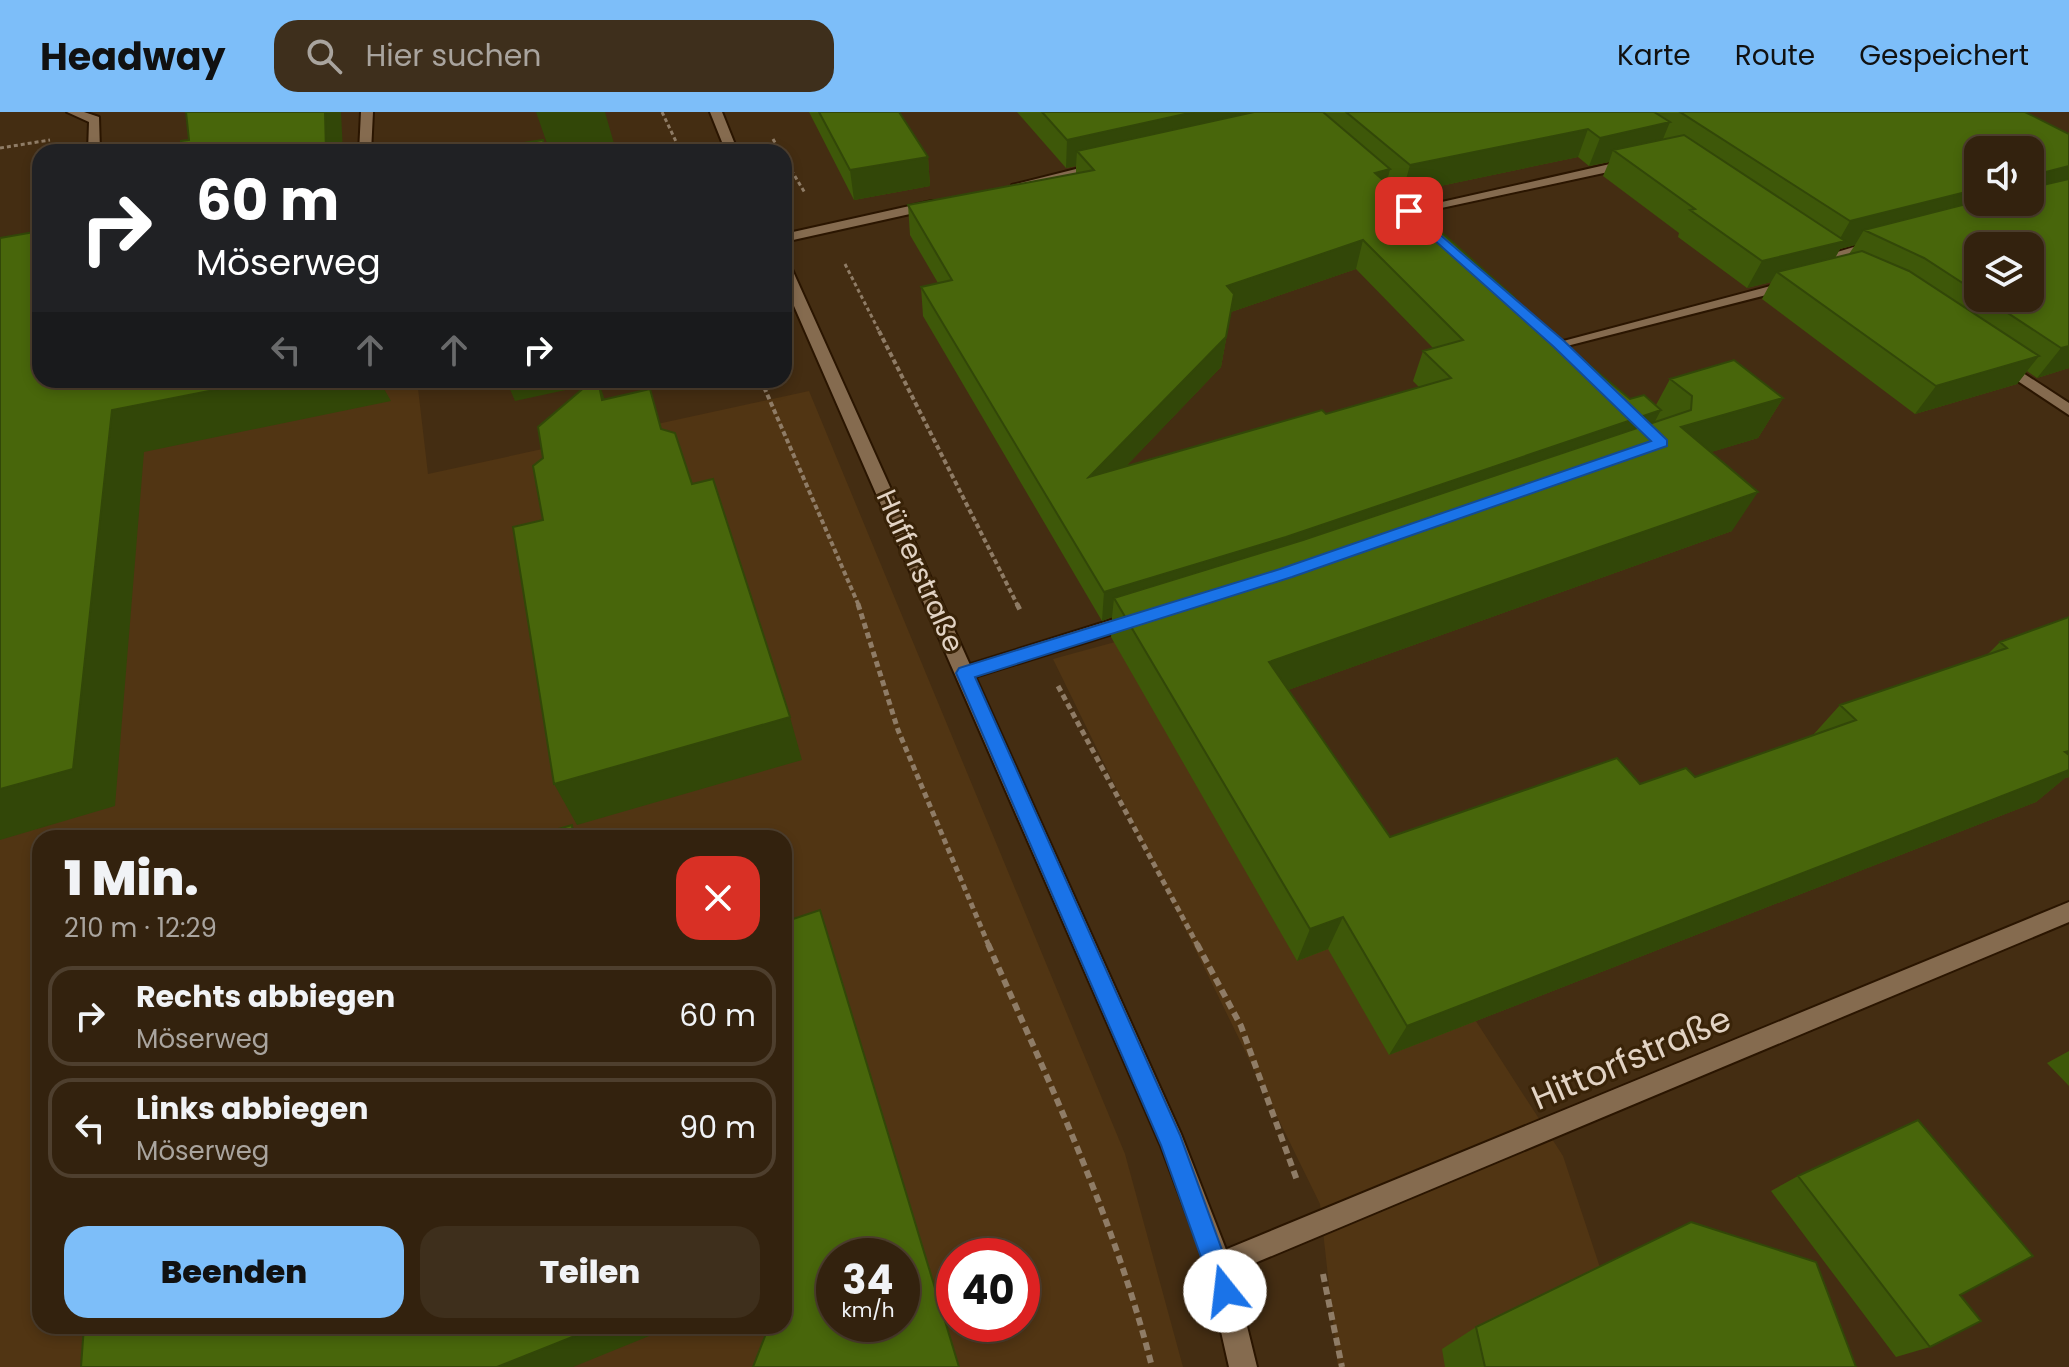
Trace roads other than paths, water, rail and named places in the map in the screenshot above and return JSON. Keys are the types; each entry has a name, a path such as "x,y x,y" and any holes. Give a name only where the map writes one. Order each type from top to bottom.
{"street":[{"path":"73,112 95,120 94,144"},
{"path":"365,144 367,112"},
{"path":"714,114 728,144"},
{"path":"1409,211 1643,161"},
{"path":"998,190 1121,162"},
{"path":"792,236 951,200"},
{"path":"1398,201 1421,222"},
{"path":"1828,257 1888,242"},
{"path":"1815,249 1847,270"},
{"path":"1559,344 1801,282"},
{"name":"Hüfferstraße","path":"792,285 1172,1143 1219,1265 1243,1367"},
{"path":"1990,356 2069,410"},
{"path":"965,673 1155,614"},
{"name":"Hittorfstraße","path":"1219,1265 2069,912"}]}
